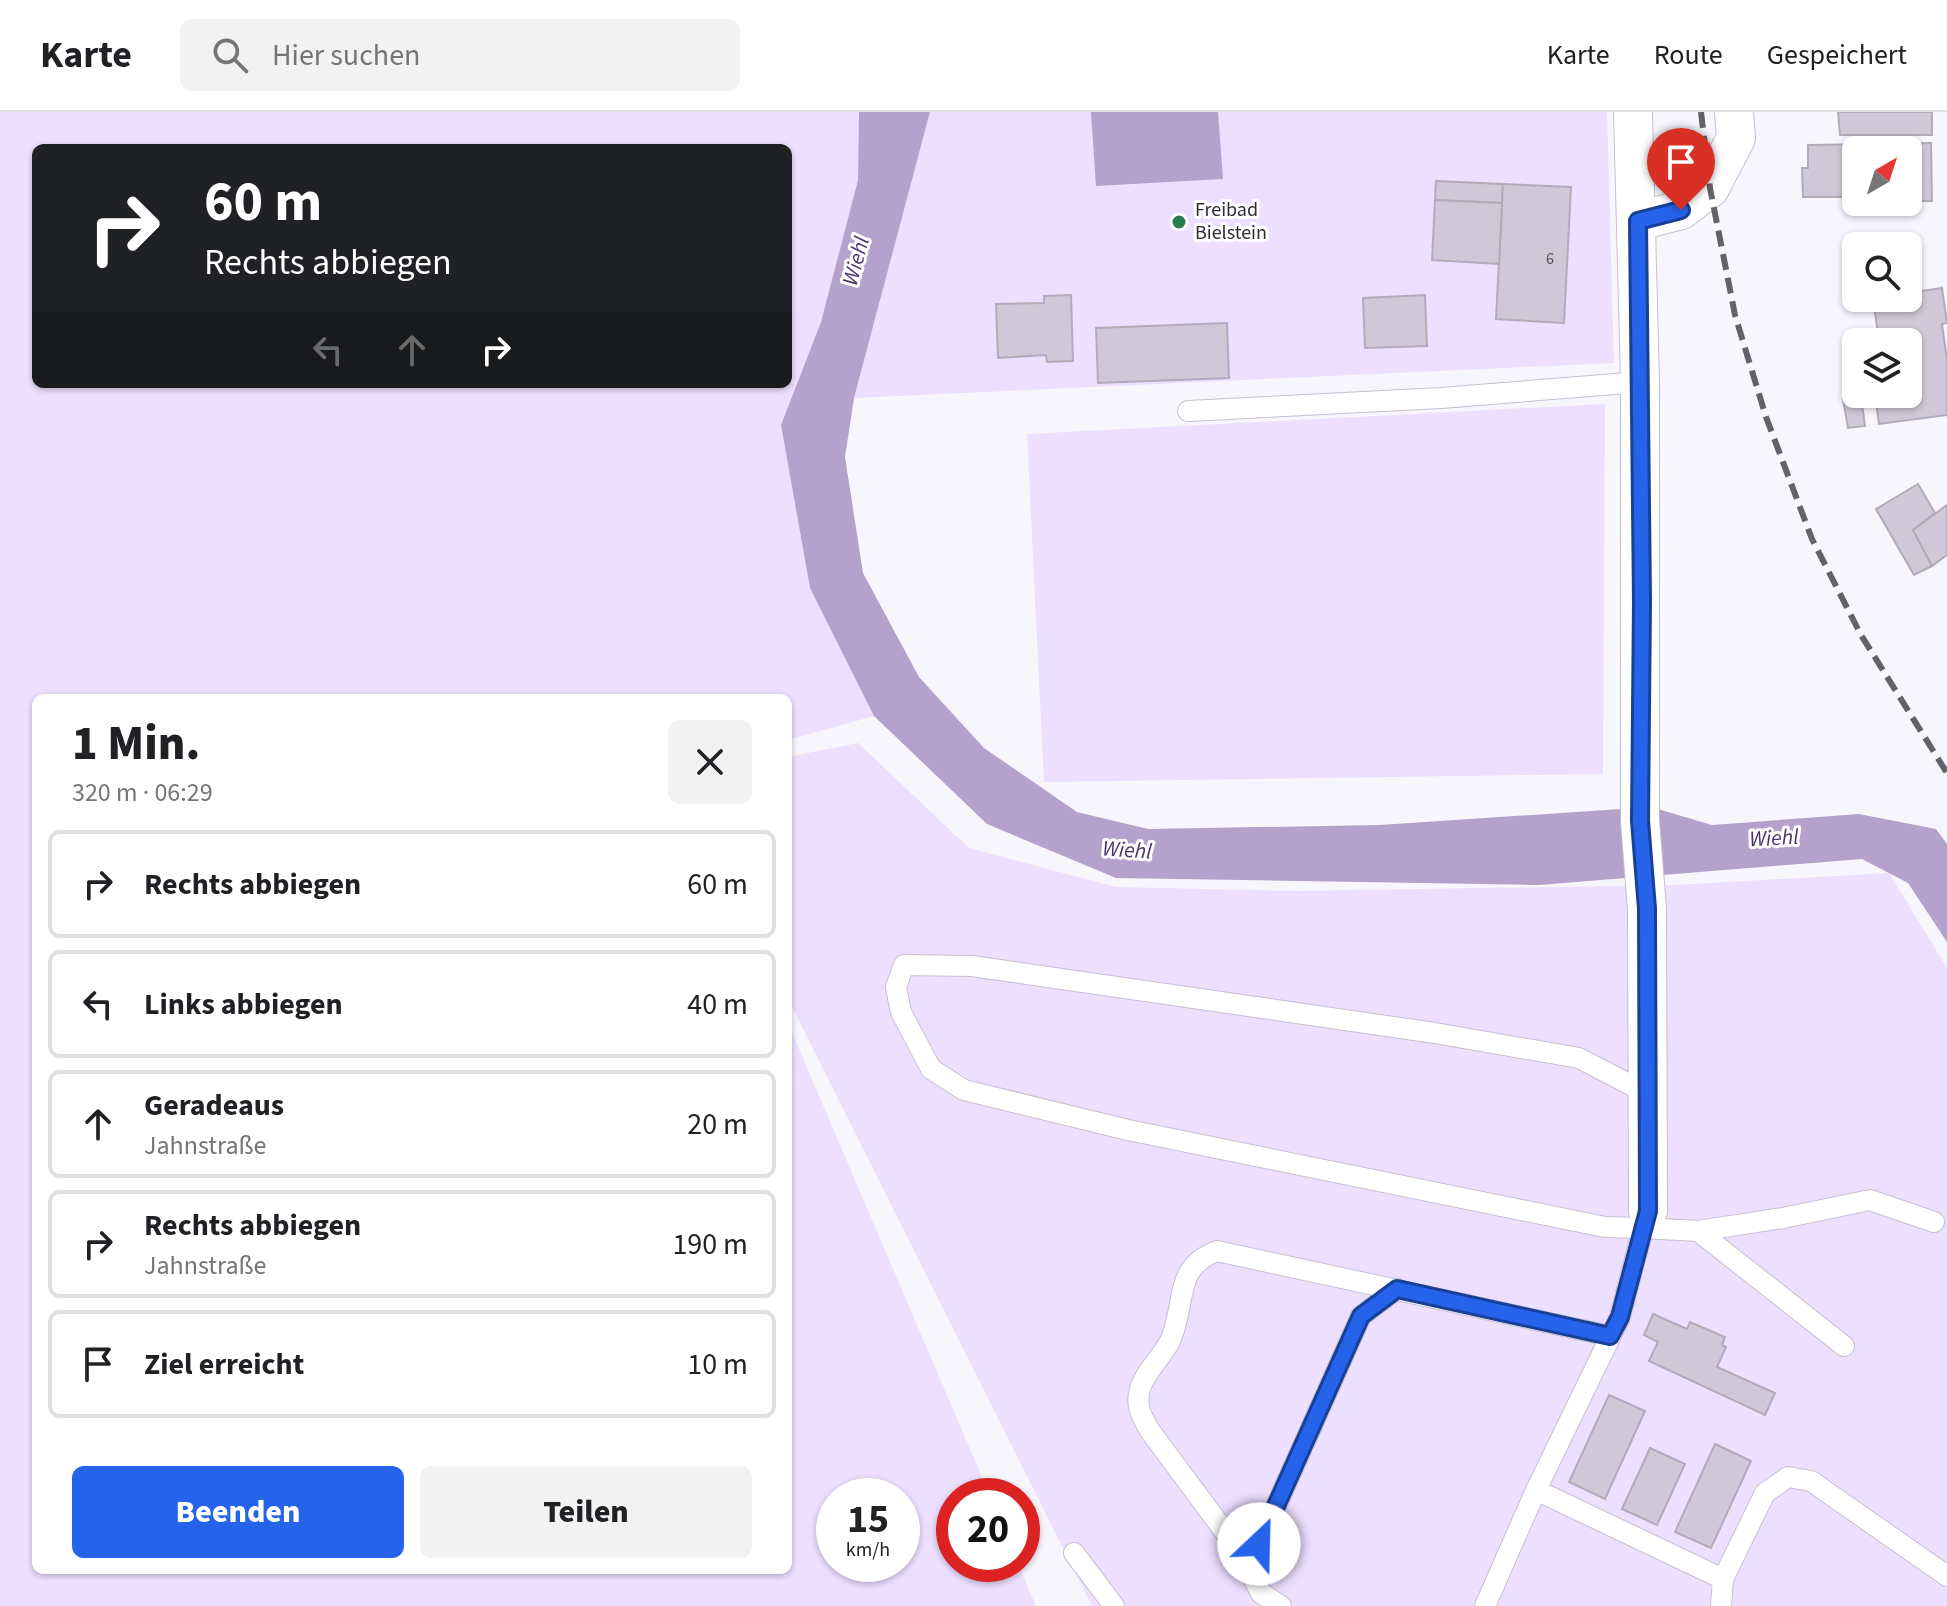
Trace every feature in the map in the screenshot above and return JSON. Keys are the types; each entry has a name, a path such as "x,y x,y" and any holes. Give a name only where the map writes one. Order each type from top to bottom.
{"street":[{"path":"1633,112 1640,382 1640,821 1647,909 1646,1220"},
{"path":"1638,221 1681,210 1710,188 1736,138 1734,112"}],"lane":[{"path":"1188,411 1441,398 1640,382"},
{"path":"1648,1094 1579,1058 1435,1033 972,966 904,965 896,987 901,1012 931,1069 964,1090 1128,1130 1605,1227 1646,1220 1698,1231 1870,1200 1934,1222"},
{"path":"1485,1606 1536,1490 1620,1317 1646,1220"},
{"path":"1698,1231 1844,1346"},
{"path":"1281,1606 1261,1593 1237,1548 1138,1411 1140,1388 1171,1339 1187,1272 1201,1258 1217,1251 1610,1336"},
{"path":"1248,1569 1361,1316 1397,1289"},
{"path":"1721,1606 1723,1579 1765,1493 1788,1477 1811,1481 1947,1576"},
{"path":"1536,1490 1723,1579"},
{"path":"1074,1553 1114,1606"}],"shaded area":[{"path":"0,112 859,112 858,180 821,322 781,425 810,588 874,716 792,739 792,694 32,694 32,1574 792,1574 792,1032 982,1478 936,1478 936,1582 1026,1582 1036,1606 0,1606"},
{"name":"Freibad Bielstein","path":"930,112 1607,112 1614,363 854,398"},
{"path":"1605,404 1603,774 1044,782 1027,434"},
{"path":"858,743 969,848 1116,887 1296,891 1675,885 1889,873 1947,968 1947,1606 1092,1606 1040,1502 1040,1478 1028,1478 792,1007 792,756"}],"water":[{"name":"Wiehl","path":"859,112 930,112 854,398 845,457 863,573 919,677 984,748 1077,812 1148,829 1380,825 1651,807 1712,825 1859,814 1936,829 1947,844 1947,942 1908,883 1862,859 1539,885 1116,878 987,824 874,716 810,588 781,425 821,322 858,180"},
{"path":"1091,112 1218,112 1223,179 1096,186"}],"building":[{"path":"1838,112 1932,112 1932,135 1840,135"},
{"path":"1922,143 1931,143 1932,201 1922,201"},
{"path":"1808,145 1842,145 1842,197 1803,197 1802,168 1808,168"},
{"path":"1436,181 1503,184 1502,203 1435,200"},
{"path":"1503,184 1571,187 1564,323 1496,319"},
{"path":"1435,200 1502,203 1499,264 1432,260"},
{"path":"1942,288 1947,323 1942,324 1947,359 1947,415 1879,424 1877,408 1922,408 1922,328 1877,328 1875,312 1922,312 1922,291"},
{"path":"1071,295 1073,361 1047,362 1046,355 998,358 996,304 1044,303 1044,296"},
{"path":"1425,295 1427,346 1365,348 1363,298"},
{"path":"1227,323 1229,378 1098,383 1096,328"},
{"path":"1845,408 1863,408 1865,426 1848,428"},
{"path":"1918,484 1935,513 1913,530 1932,566 1914,575 1876,509"},
{"path":"1947,505 1947,555 1932,566 1913,530"},
{"path":"1653,1314 1687,1329 1690,1322 1725,1337 1722,1345 1726,1347 1717,1367 1775,1393 1765,1415 1649,1361 1658,1342 1644,1335"},
{"path":"1609,1395 1645,1411 1605,1499 1569,1482"},
{"path":"1715,1444 1751,1461 1711,1548 1675,1532"},
{"path":"1650,1448 1685,1464 1657,1525 1622,1509"}],"railway":[{"path":"1701,112 1710,188 1735,315 1766,417 1812,539 1861,635 1947,773"}],"place":[{"name":"Freibad Bielstein","path":"1179,222"}],"route":[{"path":"1259,1544 1361,1316 1397,1289 1610,1336 1620,1317 1648,1211 1647,909 1640,821 1642,601 1638,221 1681,210"}]}
